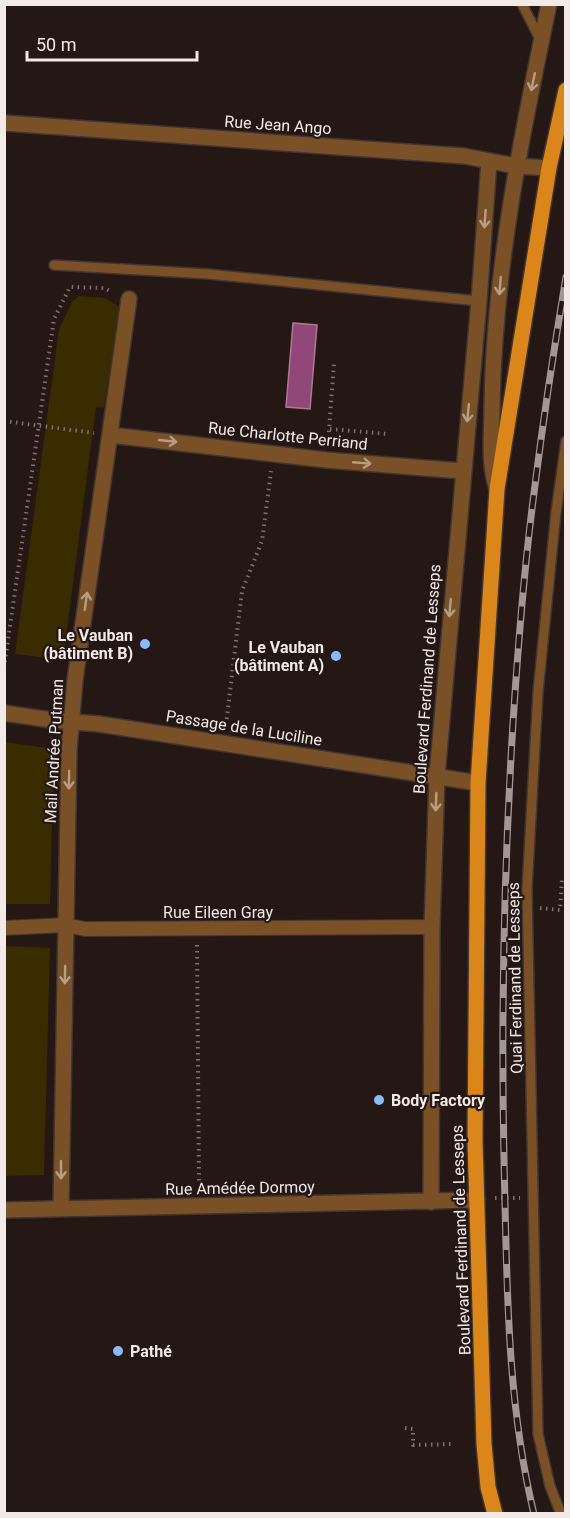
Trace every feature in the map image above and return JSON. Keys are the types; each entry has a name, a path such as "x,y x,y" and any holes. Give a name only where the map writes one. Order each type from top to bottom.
{"main road":[{"name":"Boulevard Ferdinand de Lesseps","path":"495,1514 488,1487 484,1444 477,1200 475,1106 478,783 497,489 549,168 566,90"},
{"name":"Boulevard Ferdinand de Lesseps","path":"484,1514 488,1487"}],"street":[{"name":"Boulevard Ferdinand de Lesseps","path":"497,489 492,473 493,375 503,251 516,166 549,4"},
{"name":"Rue Jean Ango","path":"4,123 464,156 516,166 549,168"},
{"name":"Boulevard Ferdinand de Lesseps","path":"431,1202 432,927 437,776 462,471 479,301 489,161"},
{"name":"Mail Andrée Putman","path":"61,1209 69,750 75,680 105,434 129,299"},
{"name":"Rue Charlotte Perriand","path":"105,434 326,460 462,471"},
{"name":"Passage de la Luciline","path":"4,713 99,724 478,783"},
{"name":"Rue Eileen Gray","path":"4,928 66,925 85,930 432,927"},
{"name":"Rue Amédée Dormoy","path":"4,1210 477,1200"}],"lane":[{"path":"522,4 541,41"},
{"path":"54,265 208,274 479,301"},
{"name":"Quai Ferdinand de Lesseps","path":"561,1514 550,1486 538,1434 528,907 538,692 558,493 566,441"}],"path":[{"path":"4,668 54,319 70,287 104,288 129,299"},
{"path":"326,460 334,363"},
{"path":"4,421 105,434"},
{"path":"330,429 388,434"},
{"path":"224,743 242,591 262,541 273,453"},
{"path":"528,907 560,910 562,879 566,880"},
{"path":"196,930 199,1181"},
{"path":"492,1198 533,1198"},
{"path":"405,1428 413,1429 413,1445 454,1444"}],"shaded area":[{"path":"79,296 105,298 120,307 104,407 96,407 63,660 15,654 59,329 72,302"},
{"path":"293,323 317,325 310,409 286,407"},
{"path":"5,742 54,749 50,904 5,904"},
{"path":"5,946 50,948 44,1175 5,1176"}],"railway":[{"path":"534,1514 518,1427 507,1293 503,1051 505,886 513,723 524,579 541,439 566,277"}],"place":[{"name":"Le Vauban (bâtiment B)","path":"145,644"},
{"name":"Le Vauban (bâtiment A)","path":"336,656"},
{"name":"Body Factory","path":"379,1100"},
{"name":"Pathé","path":"118,1351"}]}
